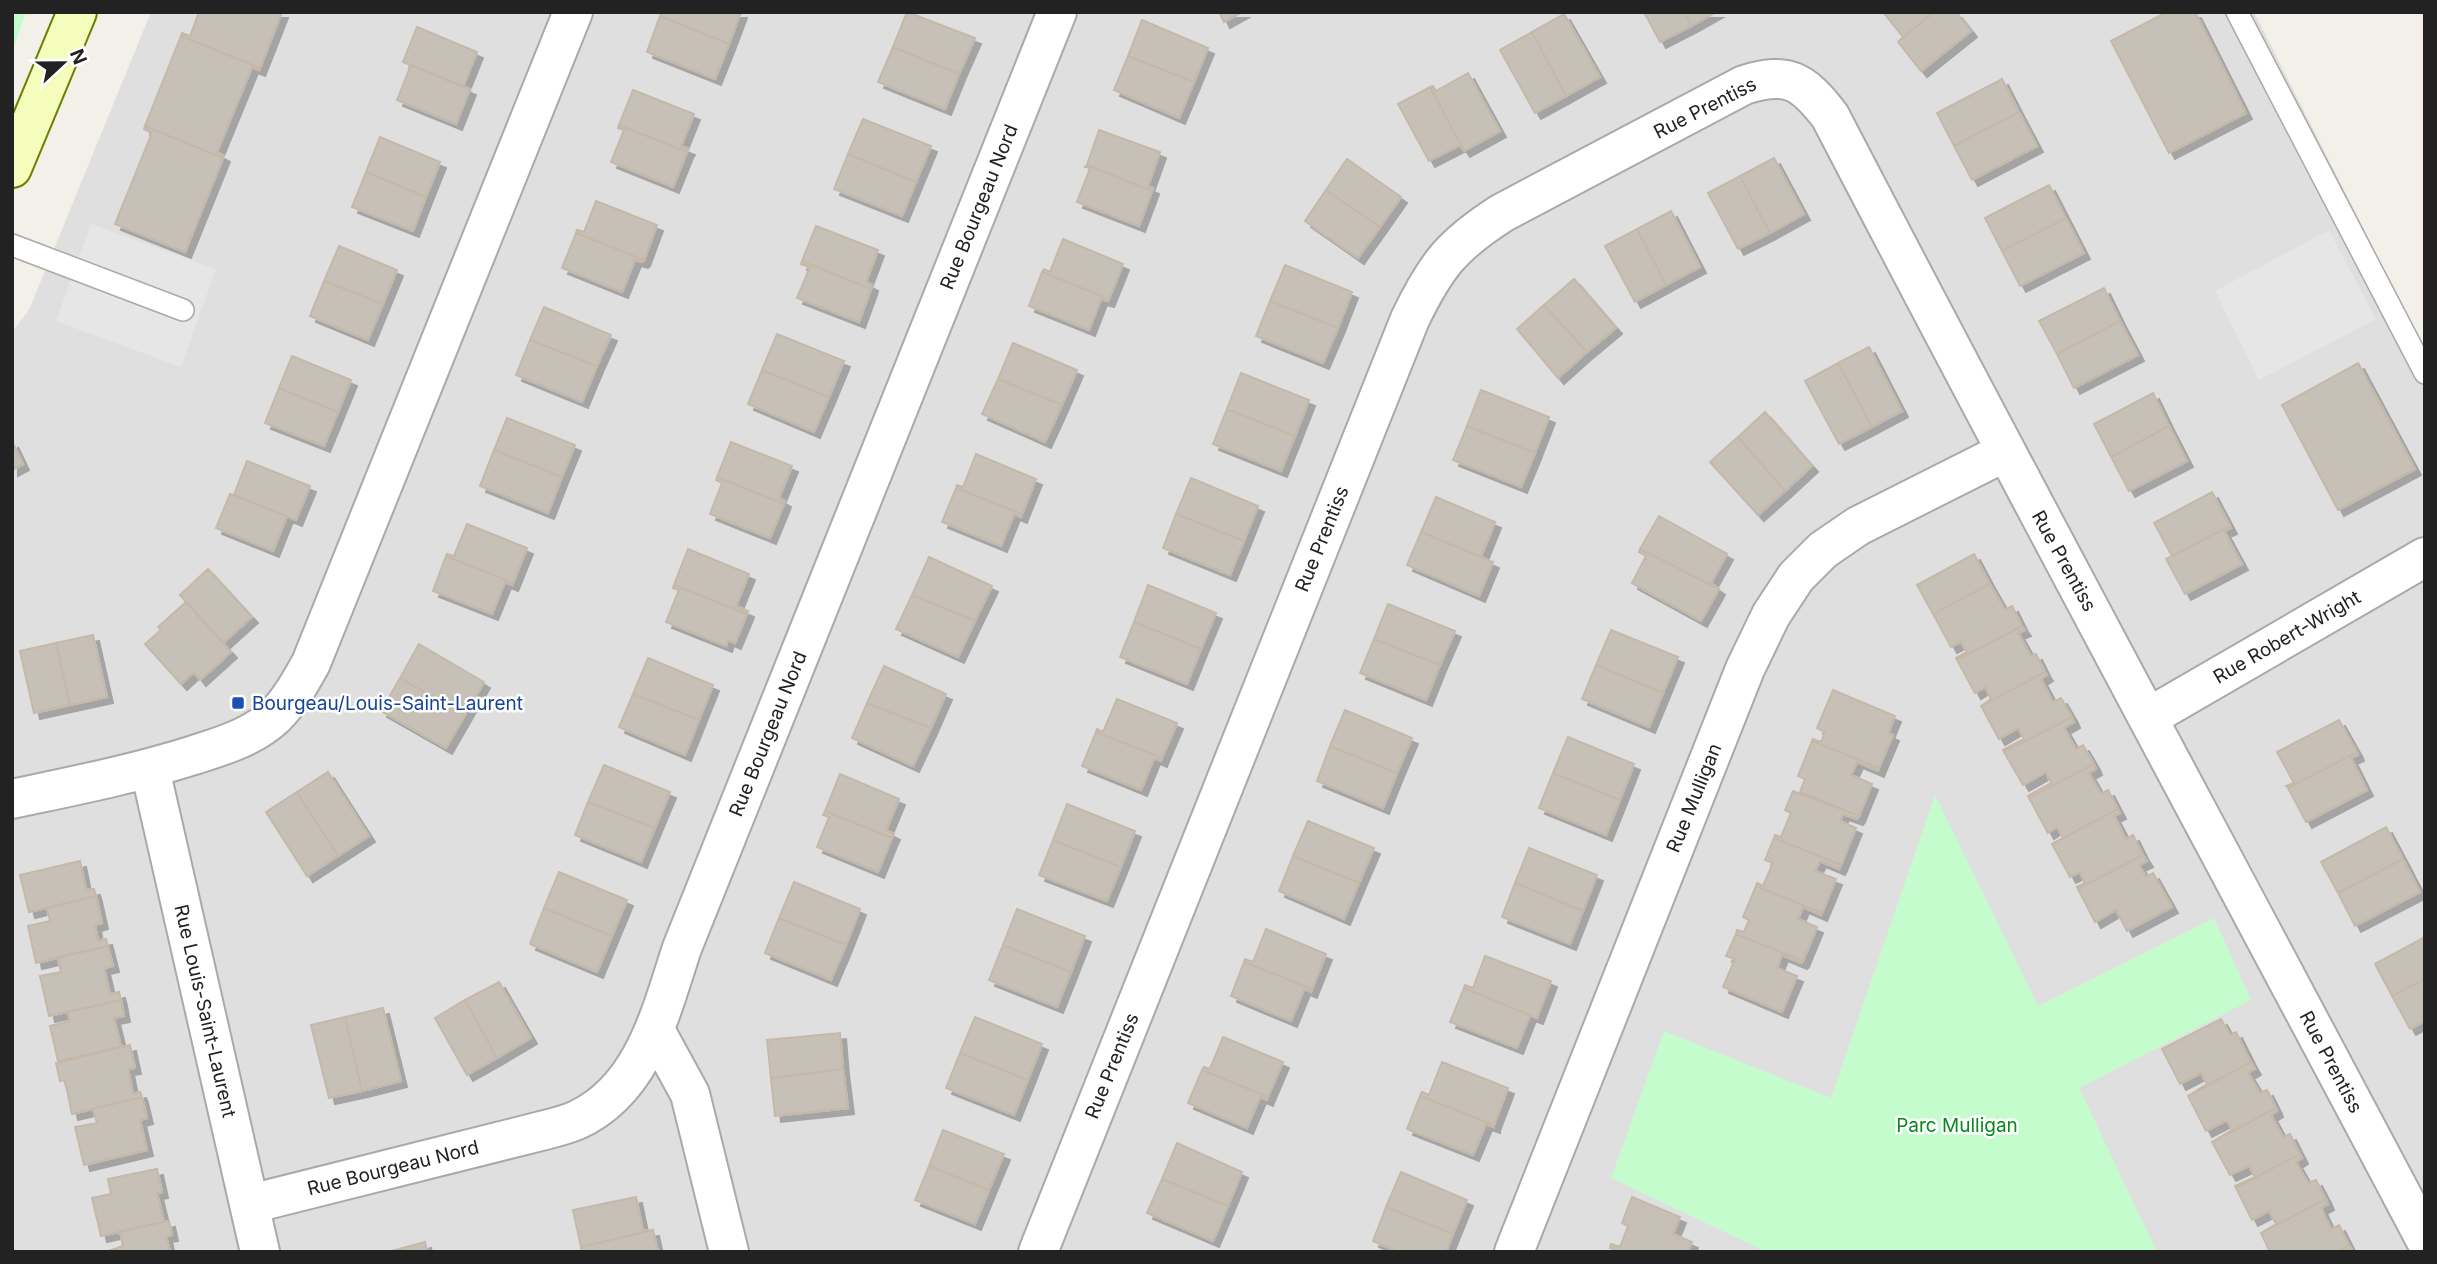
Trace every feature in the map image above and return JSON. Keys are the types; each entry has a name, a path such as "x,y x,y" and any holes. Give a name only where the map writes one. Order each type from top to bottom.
{"street":[{"path":"12,168 77,12"},
{"path":"12,799 150,769 220,747 251,733 275,716 296,688 311,663 573,12"},
{"name":"Rue Bourgeau Nord","path":"250,1204 528,1135 578,1120 610,1098 632,1074 655,1030 692,922 1058,12"},
{"name":"Rue Prentiss","path":"1038,1252 1410,319 1427,284 1447,257 1469,235 1502,214 1744,85 1768,77 1795,81 1814,95 1830,116 2005,453 2149,717 2425,1239"},
{"name":"Rue Mulligan","path":"1514,1252 1745,669 1770,615 1796,578 1824,550 1858,526 2005,453"},
{"name":"Rue Robert-Wright","path":"2149,717 2425,556"},
{"name":"Rue Louis-Saint-Laurent","path":"150,769 260,1252"},
{"path":"655,1030 691,1094 729,1252"}],"lane":[{"path":"2237,12 2425,373"},
{"path":"12,245 183,310"}],"shaded area":[{"path":"151,12 2254,12 2425,350 2425,1252 12,1252 12,332 29,310"},
{"path":"91,224 216,269 181,367 56,321"},
{"path":"2329,230 2376,319 2259,380 2215,291"}],"green space":[{"path":"12,12 26,12 12,52"},
{"name":"Parc Mulligan","path":"1935,795 2038,1006 2214,918 2251,1000 2079,1088 2157,1252 1767,1252 1611,1178 1664,1031 1831,1098"}],"building":[{"path":"199,12 282,12 260,68 181,36 182,33 190,36"},
{"path":"662,12 741,12 729,44 660,16"},
{"path":"907,12 975,38 959,74 893,47"},
{"path":"1219,12 1242,12 1224,22"},
{"path":"1644,12 1684,12 1691,26 1660,42"},
{"path":"1684,12 1716,12 1691,26"},
{"path":"1883,12 1934,12 1898,42 1903,37"},
{"path":"1934,12 1956,12 1971,31 1921,71 1898,42"},
{"path":"2167,12 2195,12 2246,113 2169,153 2111,41"},
{"path":"1564,14 1600,77 1566,96 1532,32"},
{"path":"660,16 729,44 715,79 647,52"},
{"path":"1142,20 1208,48 1194,82 1128,56"},
{"path":"417,27 477,52 463,87 403,62"},
{"path":"1532,32 1566,96 1535,113 1500,50"},
{"path":"181,36 260,68 259,70 252,67 217,152 224,156 223,158 145,126"},
{"path":"893,47 959,74 945,109 878,82"},
{"path":"1128,56 1194,82 1179,118 1114,90"},
{"path":"411,65 470,89 456,124 397,100"},
{"path":"1468,73 1500,131 1464,151 1430,87 1433,86 1436,91"},
{"path":"2002,79 2019,112 1954,146 1937,113"},
{"path":"1430,87 1464,151 1460,145 1429,161 1398,104"},
{"path":"633,90 694,114 681,146 689,149 687,152 619,125"},
{"path":"2019,112 2037,146 1972,180 1954,146"},
{"path":"863,119 931,146 916,182 848,154"},
{"path":"619,125 687,152 673,187 611,162 624,130 618,128"},
{"path":"145,126 223,158 185,252 115,224 152,133 144,129"},
{"path":"1099,130 1160,152 1148,186 1153,188 1152,191 1087,165"},
{"path":"380,137 440,162 426,197 366,172"},
{"path":"848,154 916,182 902,216 834,189"},
{"path":"1774,158 1804,214 1770,233 1740,176"},
{"path":"1347,159 1401,197 1380,227 1326,190"},
{"path":"1087,165 1152,191 1139,226 1077,202 1090,168 1085,167"},
{"path":"366,172 426,197 413,231 352,207"},
{"path":"1740,176 1770,233 1738,249 1708,193"},
{"path":"2049,185 2066,218 2002,251 1985,218"},
{"path":"1326,190 1380,227 1358,258 1305,221"},
{"path":"596,201 657,225 644,260 576,233 577,230 584,232"},
{"path":"1671,211 1700,267 1666,285 1637,229"},
{"path":"2066,218 2084,253 2020,286 2002,251"},
{"path":"816,226 878,250 866,282 872,285 871,289 802,261"},
{"path":"1637,229 1666,285 1635,302 1605,246"},
{"path":"576,233 644,260 635,260 622,292 562,268"},
{"path":"1063,239 1123,264 1109,299 1042,272 1044,269 1050,272"},
{"path":"339,246 397,270 383,304 324,281"},
{"path":"802,261 871,289 859,322 797,298 810,267 801,264"},
{"path":"1285,265 1352,292 1338,328 1270,301"},
{"path":"1042,272 1109,299 1101,299 1089,330 1029,306"},
{"path":"1574,279 1616,328 1587,352 1544,305"},
{"path":"324,281 383,304 368,340 310,316"},
{"path":"2104,288 2120,321 2057,354 2039,321"},
{"path":"1270,301 1338,328 1323,363 1256,336"},
{"path":"1544,305 1587,352 1558,378 1517,329"},
{"path":"544,307 611,335 597,366 530,340"},
{"path":"2120,321 2138,355 2074,388 2057,354"},
{"path":"777,334 844,361 829,397 762,370"},
{"path":"530,340 597,366 582,402 516,375"},
{"path":"1013,343 1077,370 1062,405 998,379"},
{"path":"1869,347 1902,411 1872,427 1838,363"},
{"path":"292,356 351,380 338,412 279,388"},
{"path":"1838,363 1872,427 1839,444 1805,381"},
{"path":"2358,363 2415,469 2338,510 2282,405"},
{"path":"762,370 829,397 814,432 748,404"},
{"path":"1241,373 1309,400 1295,436 1227,409"},
{"path":"998,379 1062,405 1045,442 982,414"},
{"path":"279,388 338,412 324,446 265,423"},
{"path":"1481,390 1549,417 1535,453 1467,426"},
{"path":"2153,393 2169,426 2111,457 2094,424"},
{"path":"1227,409 1295,436 1281,471 1213,444"},
{"path":"1765,412 1812,466 1785,491 1738,437"},
{"path":"507,418 575,445 562,477 494,450"},
{"path":"1467,426 1535,453 1521,487 1453,460"},
{"path":"2169,426 2187,461 2129,491 2111,457"},
{"path":"1738,437 1785,491 1758,515 1710,462"},
{"path":"12,441 23,464 12,470"},
{"path":"731,442 792,466 779,498 785,501 784,504 717,477"},
{"path":"494,450 562,477 548,513 480,486"},
{"path":"976,454 1036,479 1022,514 956,488 957,485 963,487"},
{"path":"247,461 310,486 296,520 234,495"},
{"path":"717,477 784,504 770,538 710,514 722,483 716,480"},
{"path":"1191,478 1258,506 1244,541 1176,514"},
{"path":"956,488 1022,514 1021,517 1014,514 1001,546 942,522"},
{"path":"2212,492 2230,526 2172,556 2154,523"},
{"path":"230,494 287,516 273,551 216,528"},
{"path":"1436,497 1495,522 1481,557 1421,532"},
{"path":"1176,514 1244,541 1230,575 1163,548"},
{"path":"1659,516 1727,554 1711,583 1719,589 1640,549"},
{"path":"467,524 527,548 513,583 446,556 454,556"},
{"path":"2230,526 2231,528 2224,531 2242,564 2185,594 2166,559"},
{"path":"1421,532 1493,562 1479,596 1407,565"},
{"path":"688,549 749,574 736,606 748,611 747,614 674,585"},
{"path":"1640,549 1719,589 1701,621 1632,583 1646,556 1639,552"},
{"path":"1974,554 1990,584 1933,614 1917,585"},
{"path":"446,556 513,583 512,585 505,582 492,614 433,591"},
{"path":"929,557 992,586 975,621 912,595"},
{"path":"208,569 252,617 223,643 180,595"},
{"path":"1990,584 2005,610 2012,606 2022,626 1957,660 1956,658 1967,652 1961,642 1951,647 1933,614"},
{"path":"674,585 747,614 735,643 728,640 726,646 666,622 679,590 673,588"},
{"path":"1148,585 1216,613 1201,649 1134,622"},
{"path":"912,595 975,621 958,657 896,629"},
{"path":"186,602 231,652 200,680 194,672 181,684 145,644 161,630 158,627"},
{"path":"1388,604 1455,631 1440,665 1374,639"},
{"path":"1134,622 1201,649 1187,684 1120,657"},
{"path":"2022,626 2025,630 2018,633 2031,656 2036,654 2045,672 1981,706 1991,699 1985,687 1975,693 1957,660"},
{"path":"1611,630 1678,657 1663,693 1596,665"},
{"path":"93,635 107,697 70,705 56,643"},
{"path":"1374,639 1440,665 1426,700 1360,673"},
{"path":"56,643 70,705 34,713 20,651"},
{"path":"419,644 484,682 465,715 400,678"},
{"path":"648,658 713,685 699,720 633,694"},
{"path":"1596,665 1663,693 1649,727 1582,699"},
{"path":"884,666 946,694 931,728 867,703"},
{"path":"2045,672 2047,675 2041,679 2053,702 2061,698 2072,717 2004,752 2003,750 2024,739 2018,728 1999,739 1981,706"},
{"path":"400,678 465,715 446,748 381,711"},
{"path":"1833,690 1895,716 1888,733 1893,735 1879,768 1812,741 1821,742 1825,732 1817,728"},
{"path":"633,694 699,720 685,755 619,727"},
{"path":"1117,699 1177,723 1162,758 1096,732 1097,729 1103,732"},
{"path":"867,703 931,728 913,766 852,738"},
{"path":"1345,710 1412,738 1397,773 1330,746"},
{"path":"2072,717 2074,722 2064,728 2076,749 2083,745 2094,764 2029,798 2028,796 2051,783 2046,772 2023,785 2004,752"},
{"path":"2339,720 2357,752 2288,788 2286,786 2294,783 2277,752"},
{"path":"1096,732 1162,758 1161,761 1154,758 1141,790 1082,766"},
{"path":"1568,737 1634,764 1620,800 1553,773"},
{"path":"1812,741 1879,768 1878,771 1857,762 1851,775 1872,784 1859,816 1800,792 1805,779 1798,776"},
{"path":"1330,746 1397,773 1383,808 1317,781"},
{"path":"2357,752 2358,755 2351,758 2367,790 2306,822 2288,788"},
{"path":"2094,764 2096,769 2089,773 2101,794 2108,790 2118,809 2052,844 2063,838 2057,827 2048,833 2029,798"},
{"path":"604,765 670,792 655,828 588,802"},
{"path":"328,772 369,836 338,856 297,792"},
{"path":"1553,773 1620,800 1606,835 1539,808"},
{"path":"840,774 899,799 886,830 894,834 892,838 825,811"},
{"path":"1793,791 1859,816 1857,819 1843,814 1840,821 1856,828 1841,865 1774,838 1775,835 1781,837 1791,813 1785,810"},
{"path":"297,792 338,856 307,876 266,812"},
{"path":"588,802 655,828 641,862 575,835"},
{"path":"1067,804 1135,831 1121,867 1053,840"},
{"path":"2118,809 2120,813 2114,816 2126,839 2133,835 2143,855 2078,889 2077,887 2085,883 2080,872 2070,877 2052,844"},
{"path":"825,811 892,838 878,872 817,847 829,817 823,815"},
{"path":"1308,821 1374,848 1359,883 1293,856"},
{"path":"2386,827 2403,859 2338,893 2321,862"},
{"path":"1774,838 1841,865 1839,869 1820,861 1815,871 1836,879 1822,913 1756,886 1757,883 1763,886 1773,863 1765,860"},
{"path":"1053,840 1121,867 1107,901 1039,875"},
{"path":"1529,848 1597,875 1583,911 1515,883"},
{"path":"2143,855 2147,861 2139,865 2146,877 2153,873 2172,907 2127,931 2116,910 2095,922 2078,889"},
{"path":"1293,856 1359,883 1344,919 1279,891"},
{"path":"2403,859 2420,892 2355,926 2338,893"},
{"path":"80,861 86,890 94,889 96,896 29,912 20,875"},
{"path":"559,872 627,900 612,936 544,908"},
{"path":"794,882 860,909 846,945 779,918"},
{"path":"1515,883 1583,911 1570,944 1502,917"},
{"path":"1756,886 1822,913 1821,915 1803,907 1798,919 1817,927 1803,961 1736,934 1737,930 1744,932 1749,920 1743,917"},
{"path":"96,896 102,923 95,925 98,941 106,939 108,946 36,963 28,926 50,921 47,908"},
{"path":"544,908 612,936 597,972 530,944"},
{"path":"1017,909 1085,936 1071,972 1003,945"},
{"path":"779,918 846,945 831,980 765,953"},
{"path":"1266,929 1326,954 1312,989 1244,962 1245,959 1253,962"},
{"path":"1736,934 1803,961 1801,963 1782,955 1777,968 1797,976 1782,1012 1723,987 1735,959 1726,956"},
{"path":"2425,937 2425,979 2392,996 2375,964"},
{"path":"1003,945 1071,972 1057,1007 989,980"},
{"path":"108,946 113,966 104,968 110,994 119,992 121,1000 49,1016 40,976 61,972 58,957"},
{"path":"1485,956 1551,981 1537,1018 1464,988 1465,985 1473,988"},
{"path":"1244,962 1312,989 1311,992 1304,989 1291,1021 1231,996"},
{"path":"2425,979 2425,1021 2410,1029 2392,996"},
{"path":"499,982 531,1038 497,1058 465,1000"},
{"path":"1464,988 1530,1015 1517,1048 1450,1022"},
{"path":"121,1000 124,1016 114,1018 121,1047 58,1061 50,1026 70,1021 68,1012"},
{"path":"465,1000 497,1058 467,1075 435,1018"},
{"path":"383,1008 401,1081 362,1091 345,1017"},
{"path":"345,1017 362,1091 329,1098 311,1025"},
{"path":"975,1017 1042,1044 1028,1080 960,1053"},
{"path":"2221,1019 2230,1035 2236,1032 2251,1062 2188,1096 2207,1084 2201,1073 2180,1084 2162,1049"},
{"path":"840,1033 843,1069 771,1078 767,1040"},
{"path":"1223,1037 1283,1062 1268,1097 1202,1070 1204,1067 1210,1069"},
{"path":"130,1045 135,1068 128,1069 133,1094 140,1092 142,1097 72,1114 65,1080 60,1081 56,1063"},
{"path":"960,1053 1028,1080 1014,1115 946,1088"},
{"path":"1442,1062 1508,1088 1494,1125 1420,1096 1422,1092 1429,1095"},
{"path":"2251,1062 2255,1069 2248,1073 2260,1093 2267,1090 2276,1108 2212,1142 2232,1130 2227,1120 2206,1131 2188,1096"},
{"path":"843,1069 848,1108 775,1116 771,1078"},
{"path":"1202,1070 1268,1097 1267,1100 1260,1097 1247,1128 1188,1103"},
{"path":"1420,1096 1494,1127 1486,1124 1473,1155 1407,1129"},
{"path":"142,1097 147,1118 140,1120 147,1150 84,1165 75,1127 97,1123 93,1109"},
{"path":"2276,1108 2277,1111 2271,1115 2283,1137 2290,1134 2300,1154 2236,1188 2235,1186 2255,1177 2249,1166 2230,1175 2212,1142"},
{"path":"943,1130 1004,1154 989,1190 929,1166"},
{"path":"1177,1143 1242,1172 1228,1206 1162,1179"},
{"path":"2300,1154 2302,1158 2296,1162 2308,1183 2316,1180 2326,1199 2261,1233 2276,1224 2269,1211 2252,1220 2236,1188"},
{"path":"929,1166 989,1190 975,1224 915,1200"},
{"path":"157,1169 162,1192 157,1193 164,1222 101,1236 92,1198 111,1194 108,1179"},
{"path":"1401,1172 1467,1200 1453,1234 1386,1207"},
{"path":"1162,1179 1228,1206 1213,1241 1147,1213"},
{"path":"636,1197 643,1231 653,1230 581,1247 573,1210"},
{"path":"1632,1197 1680,1217 1673,1234 1692,1242 1688,1252 1620,1252 1610,1248 1611,1244 1620,1247 1628,1226 1622,1223"},
{"path":"2326,1199 2328,1204 2321,1208 2331,1229 2339,1225 2349,1245 2337,1252 2270,1252 2261,1233"},
{"path":"1386,1207 1453,1234 1446,1252 1398,1252 1373,1241"},
{"path":"169,1221 172,1235 166,1236 170,1252 106,1252 123,1246 120,1231"},
{"path":"653,1230 658,1252 582,1252 581,1247"},
{"path":"425,1242 427,1252 388,1252"},
{"path":"2349,1245 2352,1250 2337,1252"}],"place":[{"name":"Bourgeau/Louis-Saint-Laurent","path":"238,703"}]}
